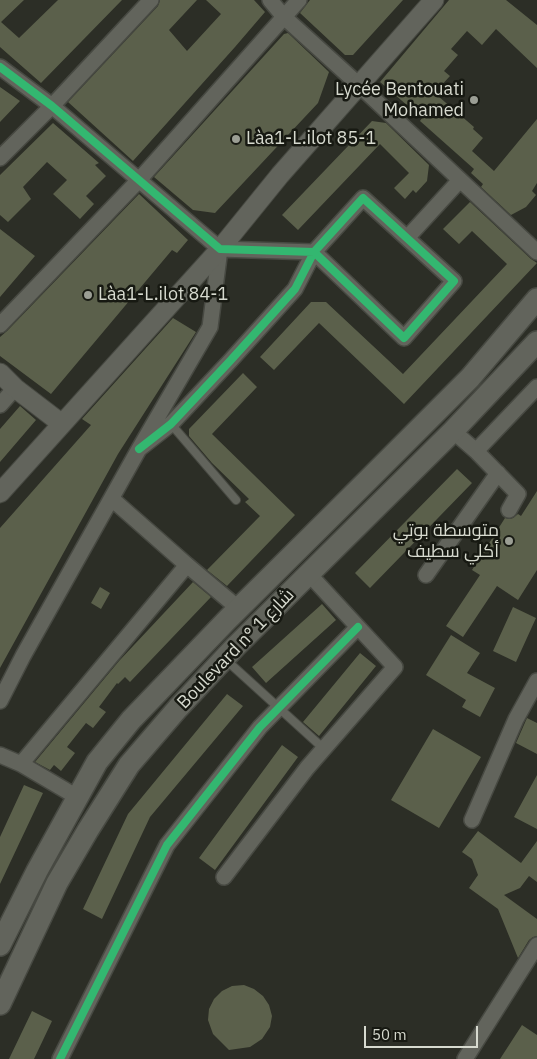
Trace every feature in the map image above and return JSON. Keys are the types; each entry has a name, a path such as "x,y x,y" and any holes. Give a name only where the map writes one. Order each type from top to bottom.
{"main road":[{"name":"Boulevard n° شارع 1","path":"0,946 37,870 97,762 132,720 238,608 470,378 537,299"},
{"name":"Boulevard n° شارع 1","path":"0,1004 57,883 129,765 178,708 225,658 453,431 537,342"}],"street":[{"path":"0,158 52,106 151,0"},
{"path":"270,0 284,17 537,252"},
{"path":"0,325 139,180 299,0"},
{"path":"0,493 220,250 280,175 434,0"},
{"path":"0,67 52,106 220,250 314,252 404,338 454,281 363,198 314,252 295,289 230,362 171,424 139,449"},
{"path":"407,238 460,180"},
{"path":"0,701 6,677 23,656 210,327 220,250"},
{"path":"0,374 62,424"},
{"path":"476,451 537,387"},
{"path":"0,404 15,388"},
{"path":"453,431 476,451 518,494 509,510"},
{"path":"426,576 498,473"},
{"path":"112,498 238,608"},
{"path":"21,764 187,565"},
{"path":"224,877 323,748 395,667 309,574"},
{"path":"60,1059 167,845 260,726 358,627"},
{"path":"472,820 516,720 537,681"},
{"path":"0,755 21,764 78,797"},
{"path":"465,1059 537,945"}],"lane":[{"path":"171,424 236,500"},
{"path":"225,658 323,748"}],"building":[{"path":"0,0 24,0 1,22 19,38 58,0 122,0 41,83 0,47"},
{"path":"160,0 197,0 169,30 187,51 221,14 206,0 254,0 265,12 133,161 68,102 158,6"},
{"path":"310,0 403,0 353,55 345,55 300,13"},
{"path":"449,0 506,0 537,25 537,68 496,29 482,45 467,31 451,49 458,55 444,71 450,76 437,90 441,93 438,96 474,127 473,129 483,138 472,151 494,171 537,119 537,183 532,191 536,195 526,207 511,215 481,187 483,184 471,173 474,169 420,121 422,118 380,82"},
{"name":"Làa1-L.ilot 85-1","path":"288,33 329,72 318,103 215,213 193,210 154,177 284,34"},
{"path":"0,87 20,101 0,122"},
{"path":"372,121 386,123 429,165 427,181 416,193 413,190 405,199 394,188 409,173 380,144 298,230 282,215"},
{"path":"53,123 99,163 95,165 106,176 86,196 94,204 80,219 53,194 67,180 47,162 23,187 31,199 8,222 0,215 0,175"},
{"name":"Làa1-L.ilot 84-1","path":"139,194 188,240 177,253 172,250 51,394 0,356 0,337"},
{"path":"470,202 537,263 404,404 319,323 274,370 260,357 311,302 326,302 403,374 507,264 472,231 459,244 443,229"},
{"path":"0,229 35,256 0,297"},
{"path":"173,318 196,332 118,454 0,668 0,528 91,425 82,419"},
{"path":"243,373 257,387 212,434 295,515 227,586 207,570 260,516 245,502 249,499 212,463 189,436 189,429"},
{"path":"20,406 36,420 0,462 0,429"},
{"path":"457,469 472,483 370,588 355,573"},
{"name":"متوسطة بوتي أكلي سطيف","path":"537,491 537,570 518,600 497,586 463,637 446,626 480,575 472,570 505,518 510,519 518,514 521,516"},
{"path":"193,582 211,597 130,682 125,677 117,683 99,707 106,712 93,728 86,723 67,747 75,753 61,771 54,765 50,770 35,762 119,661"},
{"path":"100,587 110,593 101,609 91,603"},
{"path":"322,604 336,620 266,683 252,667"},
{"path":"513,607 536,618 516,662 493,651"},
{"path":"451,635 480,653 467,673 495,688 480,717 462,707 466,700 426,675"},
{"path":"360,653 376,666 319,736 303,722"},
{"path":"227,694 243,706 150,817 102,919 83,909 128,814"},
{"path":"527,718 537,723 537,754 516,743"},
{"path":"433,729 481,757 439,828 391,800"},
{"path":"282,745 298,757 215,870 199,858"},
{"path":"537,775 537,829 514,817"},
{"path":"24,785 43,793 0,884 0,837"},
{"path":"478,831 521,863 537,841 537,882 529,876 520,888 504,895 537,919 537,936 529,940 518,958 498,909 469,888 478,875 472,859 462,852"},
{"path":"244,985 254,989 263,996 269,1005 272,1016 270,1027 262,1039 250,1047 229,1050 213,1034 208,1020 209,1009 214,999 222,991 232,986"},
{"path":"32,1011 52,1021 34,1059 9,1059"},
{"path":"522,1025 537,1035 537,1059 500,1059"}],"cycle path":[{"path":"0,67 52,106 220,249 314,252 404,338 454,281 363,198 314,252 295,289 171,424 139,449"},
{"path":"60,1059 167,845 260,727 358,627"}],"place":[{"name":"Lycée Bentouati Mohamed","path":"474,100"},
{"name":"Làa1-L.ilot 85-1","path":"236,139"},
{"name":"Làa1-L.ilot 84-1","path":"88,295"},
{"name":"متوسطة بوتي أكلي سطيف","path":"509,541"}]}
